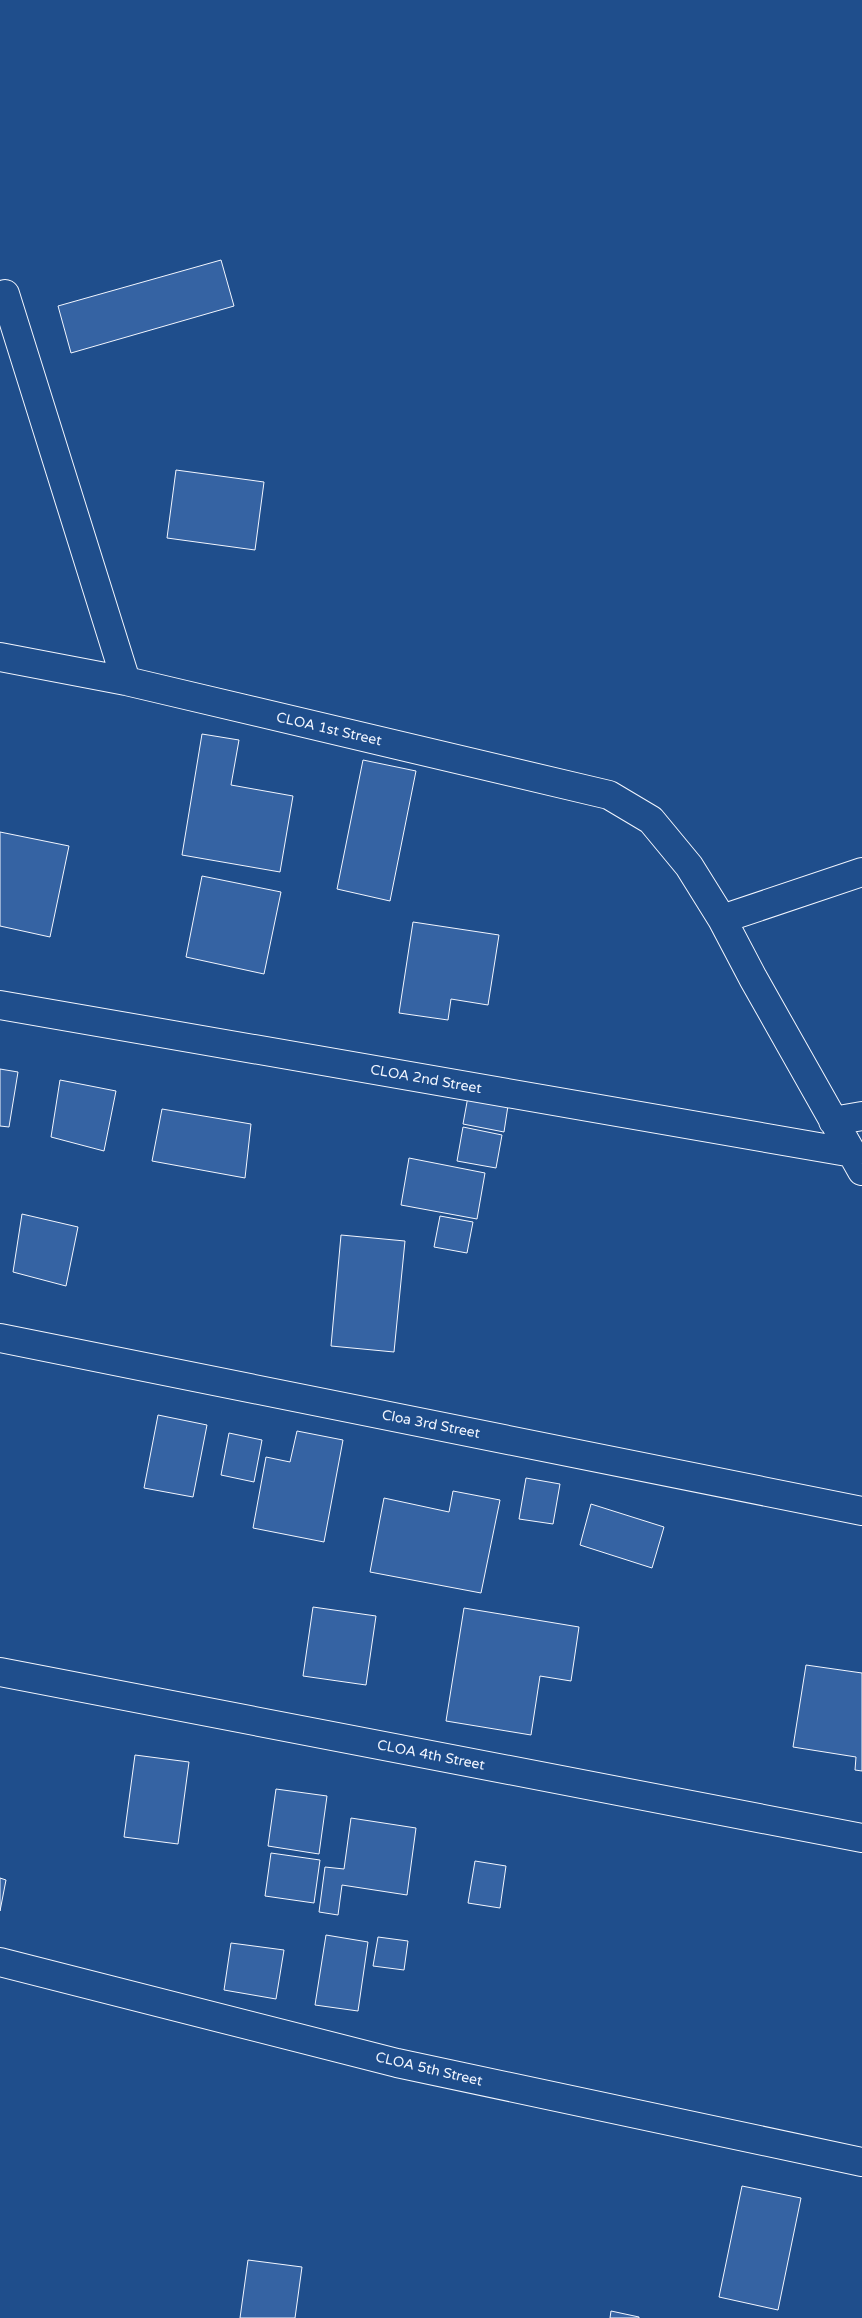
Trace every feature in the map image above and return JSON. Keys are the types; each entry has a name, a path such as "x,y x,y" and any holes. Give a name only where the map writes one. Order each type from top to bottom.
{"street":[{"path":"5,294 126,681"},
{"name":"CLOA 1st Street","path":"0,657 126,681 609,795 651,820 689,866 722,919 833,1121 858,1162"},
{"path":"722,919 862,872"},
{"name":"CLOA 2nd Street","path":"0,1005 858,1162"},
{"path":"833,1121 862,1116"},
{"name":"Cloa 3rd Street","path":"0,1338 862,1511"},
{"name":"CLOA 4th Street","path":"0,1672 862,1838"},
{"name":"CLOA 5th Street","path":"0,1962 397,2063 862,2162"}],"building":[{"path":"221,260 234,306 71,353 58,306"},
{"path":"176,470 264,482 255,550 167,538"},
{"path":"202,734 239,740 231,785 293,796 280,872 182,855"},
{"path":"363,760 416,771 390,901 337,889"},
{"path":"0,832 69,846 50,937 0,926"},
{"path":"202,876 281,892 264,974 186,957"},
{"path":"413,922 499,935 488,1005 451,999 448,1020 399,1013"},
{"path":"0,1069 18,1072 9,1127 0,1126"},
{"path":"60,1080 116,1091 104,1151 51,1137"},
{"path":"469,1091 509,1099 504,1132 463,1124"},
{"path":"162,1109 251,1124 245,1178 152,1161"},
{"path":"463,1127 502,1135 496,1168 457,1161"},
{"path":"409,1158 485,1173 477,1219 401,1205"},
{"path":"22,1214 78,1227 66,1286 13,1272"},
{"path":"440,1216 473,1222 467,1253 434,1247"},
{"path":"341,1235 405,1241 394,1352 331,1346"},
{"path":"158,1415 207,1425 193,1497 144,1488"},
{"path":"297,1431 343,1440 324,1542 253,1528 266,1457 290,1462"},
{"path":"229,1433 262,1440 254,1482 221,1475"},
{"path":"526,1478 560,1484 553,1524 519,1519"},
{"path":"453,1491 500,1500 481,1593 370,1572 384,1498 449,1512"},
{"path":"591,1504 664,1527 652,1568 580,1545"},
{"path":"313,1607 376,1616 366,1685 303,1676"},
{"path":"464,1608 579,1627 571,1681 540,1676 531,1735 446,1721"},
{"path":"806,1665 862,1673 862,1771 855,1770 856,1757 793,1747"},
{"path":"135,1755 189,1762 178,1844 124,1837"},
{"path":"276,1789 327,1796 319,1854 268,1846"},
{"path":"351,1818 416,1828 407,1895 342,1885 338,1915 319,1912 325,1867 344,1869"},
{"path":"271,1853 320,1860 314,1903 265,1896"},
{"path":"475,1861 506,1866 500,1908 468,1903"},
{"path":"0,1878 6,1880 0,1911"},
{"path":"326,1935 368,1942 358,2011 315,2005"},
{"path":"378,1937 408,1941 404,1970 373,1966"},
{"path":"231,1943 284,1950 276,1999 224,1990"},
{"path":"742,2186 801,2198 778,2310 719,2297"},
{"path":"248,2260 302,2267 295,2318 240,2318"},
{"path":"611,2311 639,2317 639,2318 610,2318"}]}
